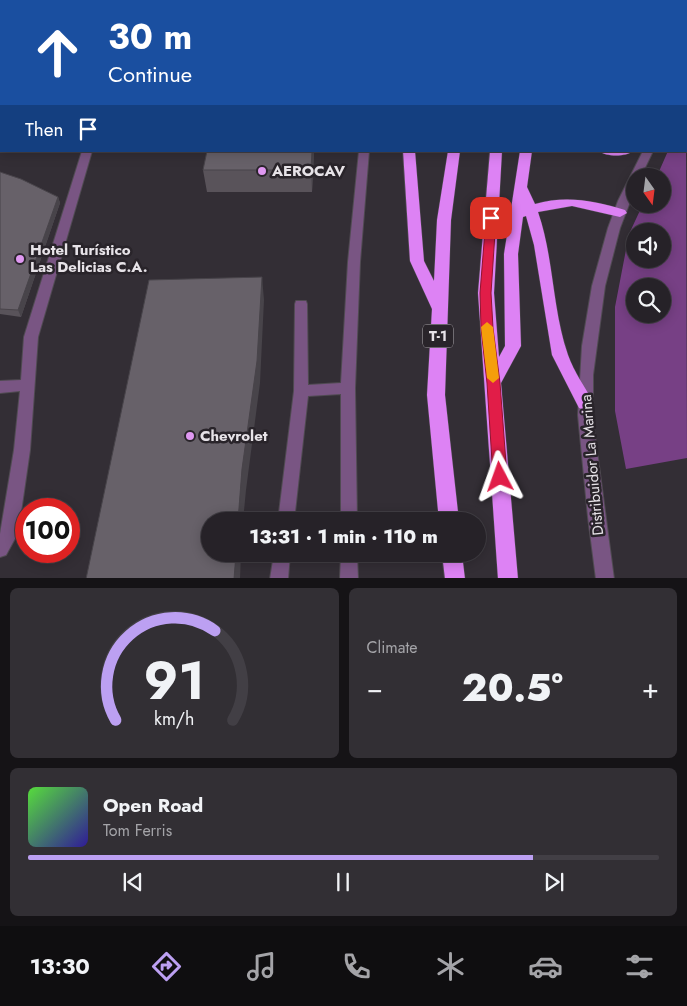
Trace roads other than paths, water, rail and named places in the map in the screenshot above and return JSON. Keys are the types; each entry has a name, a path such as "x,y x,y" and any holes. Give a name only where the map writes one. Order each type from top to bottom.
{"highway":[{"path":"408,152 417,261 440,308"},
{"name":"T-1","path":"448,512 436,395 444,220 454,152"},
{"path":"496,152 486,293 487,328 494,383 508,578"},
{"path":"494,383 513,346 511,254 515,216 526,152"},
{"path":"521,187 533,208 541,242 549,307 558,350 585,403"},
{"path":"515,216 553,202 584,201 620,213"},
{"path":"453,562 455,578"}],"street":[{"path":"0,549 10,533 22,450 31,337 87,152"},
{"path":"349,512 348,388 354,262 364,152"},
{"name":"Distribuidor La Marina","path":"640,168 648,152"},
{"name":"Distribuidor La Marina","path":"606,578 596,530 585,403 590,337 599,287 620,213 626,199"},
{"path":"287,512 301,390 301,304"},
{"path":"0,387 27,385"},
{"path":"301,390 348,388"},
{"path":"279,578 281,562"},
{"path":"349,562 349,578"}],"place":[{"name":"AEROCAV","path":"262,171"},
{"name":"Hotel Turístico Las Delicias C.A.","path":"20,259"},
{"name":"Chevrolet","path":"190,436"}]}
